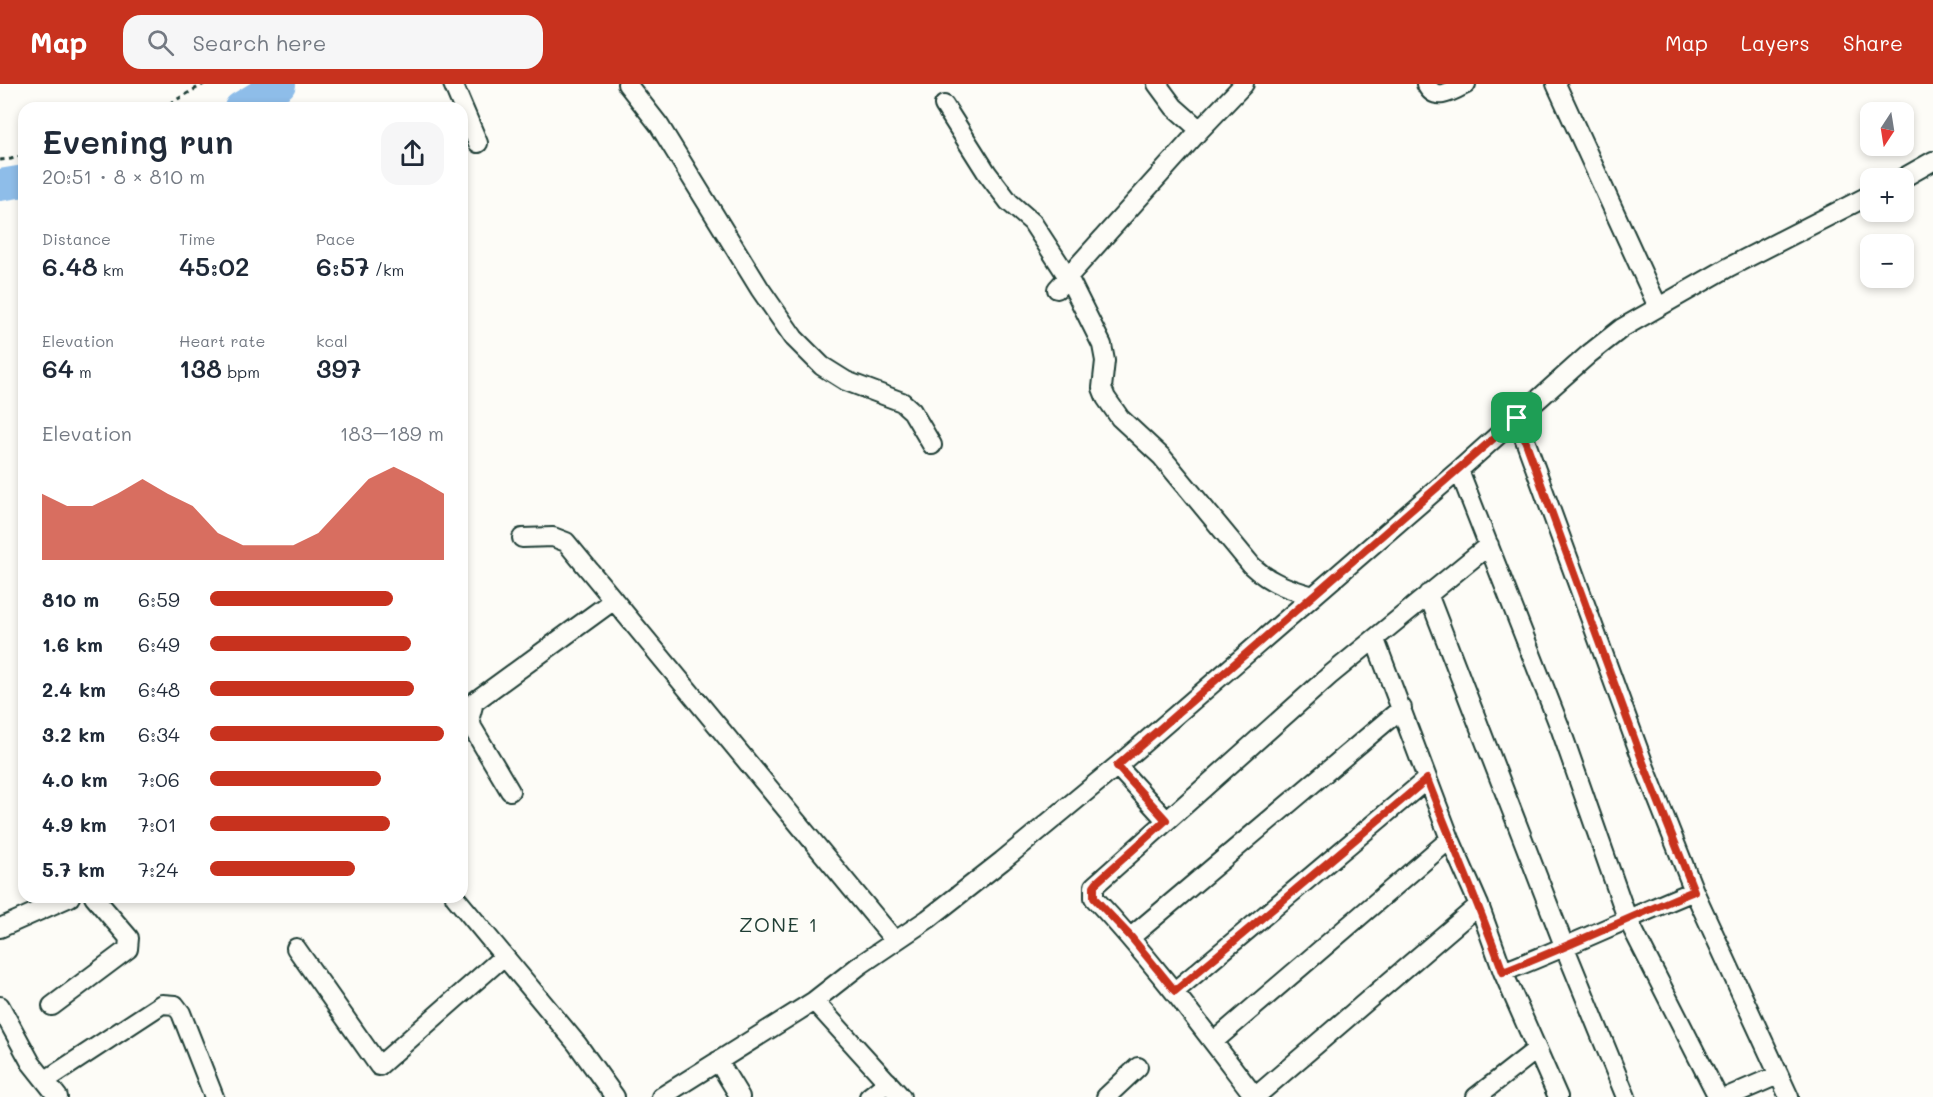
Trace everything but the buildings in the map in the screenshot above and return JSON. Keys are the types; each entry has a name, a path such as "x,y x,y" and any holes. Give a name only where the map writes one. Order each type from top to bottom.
{"street":[{"path":"453,84 461,102"},
{"path":"627,84 658,125 760,289 794,338 822,366 846,381 902,402 912,411 932,445"},
{"path":"1157,84 1174,107 1200,130"},
{"path":"1063,283 1244,84"},
{"path":"1426,84 1428,89 1438,95 1448,94 1466,84"},
{"path":"1556,84 1658,307"},
{"path":"944,105 987,173 1009,202 1032,222 1063,283 1102,345 1105,361 1102,388 1120,418 1162,457 1252,566 1265,578 1278,585 1312,596"},
{"path":"468,119 478,143"},
{"path":"1914,172 1933,161"},
{"path":"661,1097 681,1090 718,1061 814,1001 894,941 928,919 1002,861 1117,766 1459,470 1589,354 1622,328 1728,267 1860,200"},
{"path":"1517,418 1644,765 1694,891 1789,1097"},
{"path":"1459,470 1561,730 1627,918 1718,1097"},
{"path":"522,538 553,537 566,542 894,941"},
{"path":"1479,905 1255,1097 1175,991 1131,937 1094,898 1094,886 1329,676 1489,544"},
{"path":"1428,594 1565,948 1626,1097"},
{"path":"510,791 472,728 470,717 474,702 614,600"},
{"path":"1375,639 1503,972 1558,1097"},
{"path":"1131,937 1402,708"},
{"path":"1117,766 1166,820"},
{"path":"1175,991 1427,779"},
{"path":"1213,1042 1450,839"},
{"path":"1503,972 1565,948 1627,918 1694,891"},
{"path":"0,928 56,903"},
{"path":"52,1006 128,949 129,938 99,903"},
{"path":"460,903 577,1044 615,1097"},
{"path":"296,948 379,1066 504,957"},
{"path":"814,1001 901,1097"},
{"path":"46,1080 162,1004 169,1004 175,1005 181,1013 214,1097"},
{"path":"0,1006 31,1063 58,1097"},
{"path":"1476,1097 1536,1050"},
{"path":"718,1061 740,1097"},
{"path":"1106,1097 1138,1067"},
{"path":"1727,1097 1778,1075"},
{"path":"869,1097 888,1082"}],"path":[{"path":"172,102 204,84"},
{"path":"0,160 18,157"}],"waterway":[{"path":"250,102 280,84"},
{"path":"0,185 18,182"}],"district":[{"name":"ZONE 1","path":"779,925"}],"route":[{"path":"1517,418 1644,765 1694,891 1627,918 1565,948 1503,972 1479,905 1427,779 1175,991 1131,937 1094,898 1093,891 1097,882 1166,820 1117,766 1517,418"}]}
